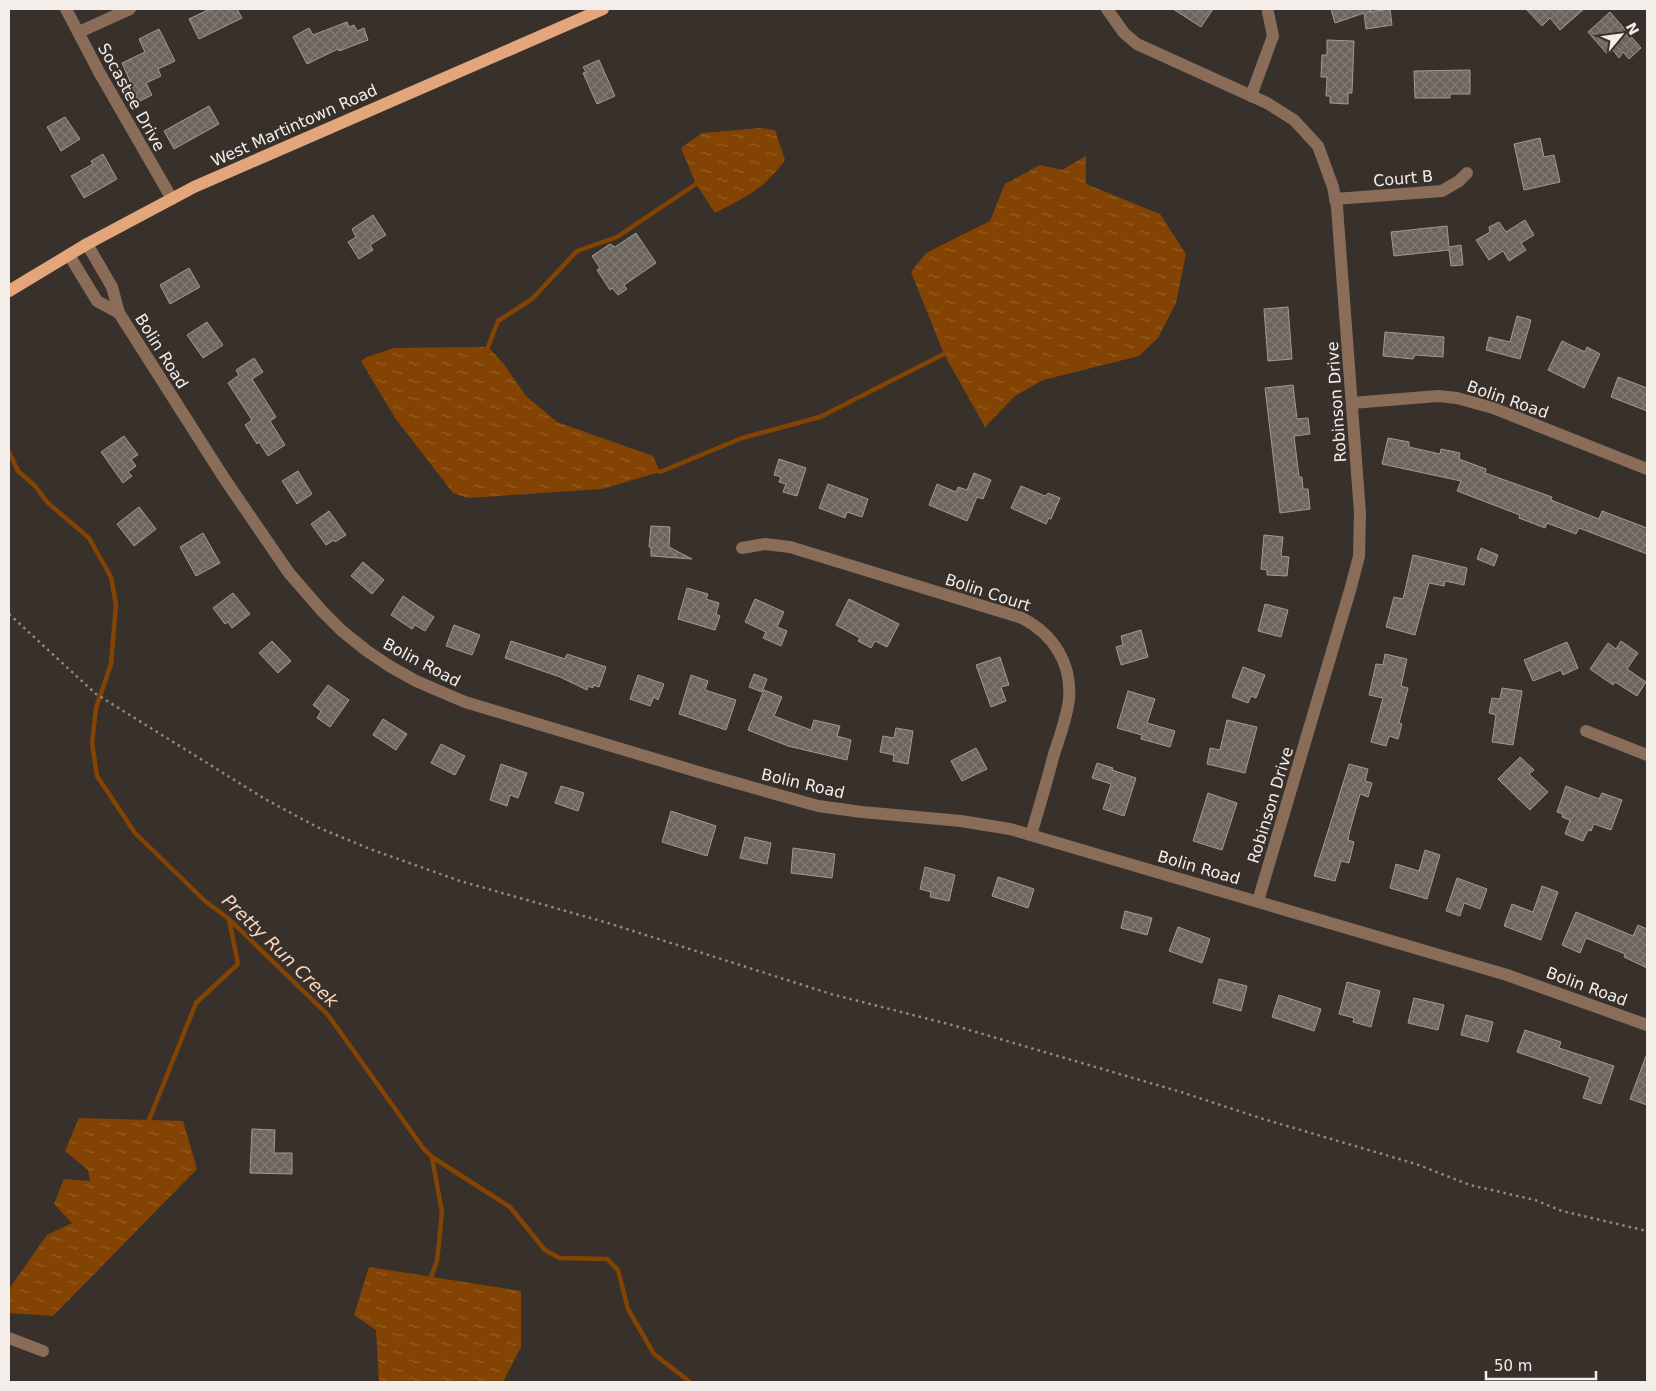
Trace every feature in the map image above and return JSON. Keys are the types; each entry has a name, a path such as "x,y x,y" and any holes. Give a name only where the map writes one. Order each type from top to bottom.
{"main road":[{"name":"West Martintown Road","path":"9,291 87,244 194,187 603,9"}],"street":[{"name":"Socastee Drive","path":"66,9 136,138 172,199"},
{"path":"79,32 130,9"},
{"name":"Robinson Drive","path":"1107,9 1124,33 1136,44 1252,96 1281,110 1294,120 1318,146 1326,165 1337,207 1360,513 1359,556 1258,901"},
{"path":"1252,96 1273,36 1268,12"},
{"name":"Court B","path":"1335,199 1442,191 1459,181 1467,173"},
{"name":"Bolin Road","path":"87,244 112,287 119,313 230,486 289,573 342,631 367,651 416,681 465,702 818,806 961,821 1010,829 1508,975 1647,1025"},
{"name":"Bolin Road","path":"69,255 97,300 119,313"},
{"name":"Bolin Road","path":"1352,403 1438,396 1457,398 1494,408 1647,469"},
{"name":"Bolin Court","path":"742,548 765,544 790,547 1022,618 1043,631 1058,649 1064,660 1068,675 1069,700 1031,835"},
{"path":"1586,730 1647,755"},
{"path":"9,1338 43,1351"}],"path":[{"path":"9,614 96,694 265,799 317,826 370,849 460,881 617,926 831,994 952,1025 1181,1092 1260,1118 1416,1164 1470,1185 1535,1200 1562,1211 1647,1231"}],"water":[{"path":"761,128 775,130 785,160 762,185 745,197 715,213 696,184 681,148 702,133"},
{"path":"1086,156 1086,184 1160,214 1186,254 1176,303 1158,338 1139,356 1043,380 1015,396 985,427 944,354 911,272 926,253 990,221 1005,184 1040,165 1062,170"},
{"path":"488,347 503,363 526,396 557,422 653,456 660,472 602,489 468,498 453,493 395,418 361,361 367,357 394,348"},
{"path":"79,1118 183,1121 197,1169 53,1316 9,1313 9,1289 47,1235 72,1223 54,1204 64,1179 90,1181 88,1170 65,1151"},
{"path":"369,1267 521,1291 521,1347 503,1382 379,1382 376,1330 354,1315"}],"building":[{"path":"210,9 237,9 242,18 199,39 189,19"},
{"path":"1173,9 1213,9 1201,27"},
{"path":"1331,9 1371,9 1369,12 1390,9 1392,25 1366,29 1364,13 1335,23"},
{"path":"1526,9 1584,9 1560,30 1550,18 1542,26"},
{"path":"1610,12 1641,48 1629,59 1623,52 1619,58 1613,50 1608,55 1588,32"},
{"path":"347,22 349,27 354,25 357,31 364,28 368,40 339,51 338,49 307,64 293,37 309,28 313,35"},
{"path":"159,29 175,61 158,69 161,76 146,83 152,95 132,105 125,91 133,88 122,63 145,52 139,39"},
{"path":"1327,40 1354,41 1352,93 1348,93 1348,104 1330,103 1330,96 1326,96 1327,77 1321,77 1322,55 1327,55"},
{"path":"599,60 615,96 597,104 583,73 586,72 583,67"},
{"path":"1470,70 1470,94 1450,94 1450,98 1415,98 1414,71"},
{"path":"209,106 219,124 174,149 164,131"},
{"path":"65,117 80,139 61,151 47,127"},
{"path":"1540,138 1544,157 1554,155 1560,182 1524,190 1514,144"},
{"path":"103,154 117,179 84,198 71,176 93,164 91,161"},
{"path":"373,215 386,235 370,245 373,250 359,259 348,242 356,237 352,229"},
{"path":"1525,220 1534,235 1521,243 1526,250 1509,261 1503,251 1489,260 1476,240 1490,232 1489,227 1499,222 1506,232"},
{"path":"1447,226 1449,247 1461,245 1463,265 1451,266 1449,250 1394,256 1391,232"},
{"path":"636,233 656,263 624,285 627,289 618,295 612,288 610,290 597,270 600,268 592,256 610,244 615,247"},
{"path":"189,268 200,287 170,304 160,285"},
{"path":"1288,307 1292,359 1268,361 1264,309"},
{"path":"1517,316 1531,320 1520,359 1486,350 1489,337 1510,342"},
{"path":"207,322 223,345 203,358 187,335"},
{"path":"1385,332 1444,337 1443,357 1415,355 1413,359 1383,356"},
{"path":"1562,341 1585,352 1587,347 1600,354 1584,388 1548,370"},
{"path":"254,358 263,372 252,379 276,417 270,421 285,445 268,456 259,442 257,444 245,425 252,420 228,383 239,375 236,370"},
{"path":"1618,377 1647,388 1647,411 1611,397"},
{"path":"1293,385 1297,419 1308,418 1310,434 1294,436 1299,477 1302,477 1303,489 1308,489 1310,509 1280,513 1265,388"},
{"path":"124,436 138,455 131,459 136,466 128,472 132,476 123,483 101,452"},
{"path":"1388,438 1409,442 1409,447 1440,454 1441,449 1460,453 1459,459 1486,469 1485,473 1552,497 1551,500 1599,519 1602,511 1647,528 1647,554 1579,528 1576,534 1547,523 1545,528 1519,518 1520,515 1457,491 1461,481 1382,464"},
{"path":"779,459 806,468 797,496 783,492 786,484 779,482 781,477 774,475"},
{"path":"298,471 312,494 297,504 282,481"},
{"path":"974,473 991,480 983,499 977,497 967,521 929,505 937,484 956,492 958,487 967,490"},
{"path":"828,484 868,499 862,517 847,512 845,518 819,508"},
{"path":"1021,486 1045,496 1048,493 1060,498 1051,519 1049,518 1046,524 1011,508"},
{"path":"139,507 156,529 134,546 117,524"},
{"path":"329,511 346,535 326,545 311,524"},
{"path":"651,526 670,527 669,547 692,559 651,556 651,547 649,547"},
{"path":"203,533 220,563 196,576 180,547"},
{"path":"1264,535 1283,537 1281,556 1289,557 1287,576 1267,575 1267,570 1261,569"},
{"path":"1481,548 1498,555 1494,566 1477,559"},
{"path":"1413,555 1467,568 1464,585 1445,581 1444,586 1429,583 1415,635 1386,627 1394,597 1403,599"},
{"path":"363,562 384,580 372,594 351,576"},
{"path":"687,588 708,594 706,599 719,603 716,614 720,616 715,630 678,619"},
{"path":"233,593 250,614 232,628 228,622 225,624 213,608"},
{"path":"403,596 434,617 425,631 415,625 412,629 391,615"},
{"path":"755,599 784,612 777,627 787,631 781,646 763,638 766,632 745,622"},
{"path":"849,599 899,624 887,647 875,641 871,648 858,641 860,638 836,625"},
{"path":"1265,604 1288,610 1281,637 1258,631"},
{"path":"454,625 480,635 472,655 446,646"},
{"path":"1141,630 1148,657 1121,665 1116,647 1123,645 1121,636"},
{"path":"272,641 291,661 278,673 259,653"},
{"path":"511,641 565,659 567,654 606,667 599,687 593,685 593,688 588,686 587,690 560,677 505,658"},
{"path":"1621,641 1638,653 1627,669 1646,682 1637,696 1615,682 1613,685 1590,669 1608,643 1616,649"},
{"path":"1567,642 1578,668 1563,675 1561,670 1533,681 1524,660"},
{"path":"1385,654 1407,659 1401,686 1408,688 1399,723 1402,724 1398,739 1389,736 1386,746 1371,742 1383,698 1369,695 1376,664 1383,665"},
{"path":"1000,657 1009,685 1001,687 1006,701 991,707 976,665"},
{"path":"1243,667 1265,675 1256,698 1251,696 1248,703 1232,697"},
{"path":"754,674 767,679 762,692 749,687"},
{"path":"638,675 664,684 658,700 654,697 650,706 630,699"},
{"path":"691,675 708,681 705,690 736,700 726,730 679,714"},
{"path":"328,685 349,700 330,727 317,718 321,711 313,705"},
{"path":"1502,688 1522,691 1513,745 1492,742 1496,715 1489,713 1492,698 1500,699"},
{"path":"764,690 782,697 774,716 811,730 814,720 840,726 837,736 851,740 847,760 788,746 748,730"},
{"path":"1128,691 1155,699 1147,723 1175,731 1170,747 1141,739 1142,735 1117,728"},
{"path":"383,719 407,734 396,750 373,735"},
{"path":"1227,720 1257,727 1245,773 1207,764 1210,748 1220,750"},
{"path":"896,728 913,731 908,764 893,761 894,755 880,752 883,736 894,738"},
{"path":"441,744 465,756 455,775 431,763"},
{"path":"976,748 987,769 962,781 951,761"},
{"path":"1520,757 1534,770 1529,774 1548,792 1530,810 1498,779"},
{"path":"1097,763 1136,778 1124,816 1103,809 1111,784 1092,778"},
{"path":"501,764 527,773 518,798 510,795 507,806 490,800"},
{"path":"1349,764 1368,769 1365,781 1372,783 1368,797 1360,794 1348,840 1354,842 1349,863 1341,861 1335,881 1314,876"},
{"path":"561,786 584,793 578,811 555,803"},
{"path":"1566,786 1599,799 1602,793 1622,800 1611,830 1594,824 1591,831 1588,830 1583,841 1565,834 1570,820 1562,817 1563,814 1557,812"},
{"path":"1208,793 1237,803 1222,850 1193,841"},
{"path":"671,811 716,826 707,856 662,842"},
{"path":"745,837 771,843 767,864 740,858"},
{"path":"793,848 835,854 832,878 791,873"},
{"path":"1425,850 1440,855 1427,899 1390,888 1396,864 1419,871"},
{"path":"925,867 955,875 949,901 930,897 931,892 920,889"},
{"path":"998,877 1034,889 1028,908 992,896"},
{"path":"1457,878 1487,889 1480,909 1464,903 1460,916 1446,911"},
{"path":"1542,886 1558,892 1541,940 1504,926 1512,904 1533,912"},
{"path":"1125,911 1152,918 1147,935 1121,928"},
{"path":"1576,912 1633,936 1638,925 1647,929 1647,968 1624,957 1625,954 1586,938 1580,953 1562,945"},
{"path":"1178,927 1210,939 1202,963 1169,951"},
{"path":"1219,979 1247,986 1241,1011 1213,1003"},
{"path":"1347,982 1380,991 1371,1027 1353,1022 1354,1018 1339,1014"},
{"path":"1279,995 1321,1009 1314,1031 1272,1017"},
{"path":"1414,998 1444,1005 1438,1030 1408,1023"},
{"path":"1466,1015 1493,1022 1488,1042 1461,1035"},
{"path":"1525,1030 1561,1042 1559,1048 1614,1066 1601,1104 1583,1098 1590,1077 1517,1052"},
{"path":"1647,1056 1647,1105 1630,1099"},
{"path":"252,1129 275,1130 274,1153 292,1153 292,1174 250,1173"}],"waterway":[{"path":"486,352 498,321 532,299 577,251 617,237 696,184"},
{"path":"655,470 660,472 742,438 820,417 944,354"},
{"name":"Pretty Run Creek","path":"9,452 18,471 35,486 48,503 89,538 111,577 116,605 111,664 96,708 92,743 97,776 135,833 205,901 229,919 328,1015 423,1148 432,1157 510,1207 545,1250 559,1258 607,1259 618,1270 628,1309 654,1354 690,1382"},
{"path":"149,1120 196,1003 238,964 229,919"},
{"path":"431,1277 437,1261 442,1212 432,1157"}]}
